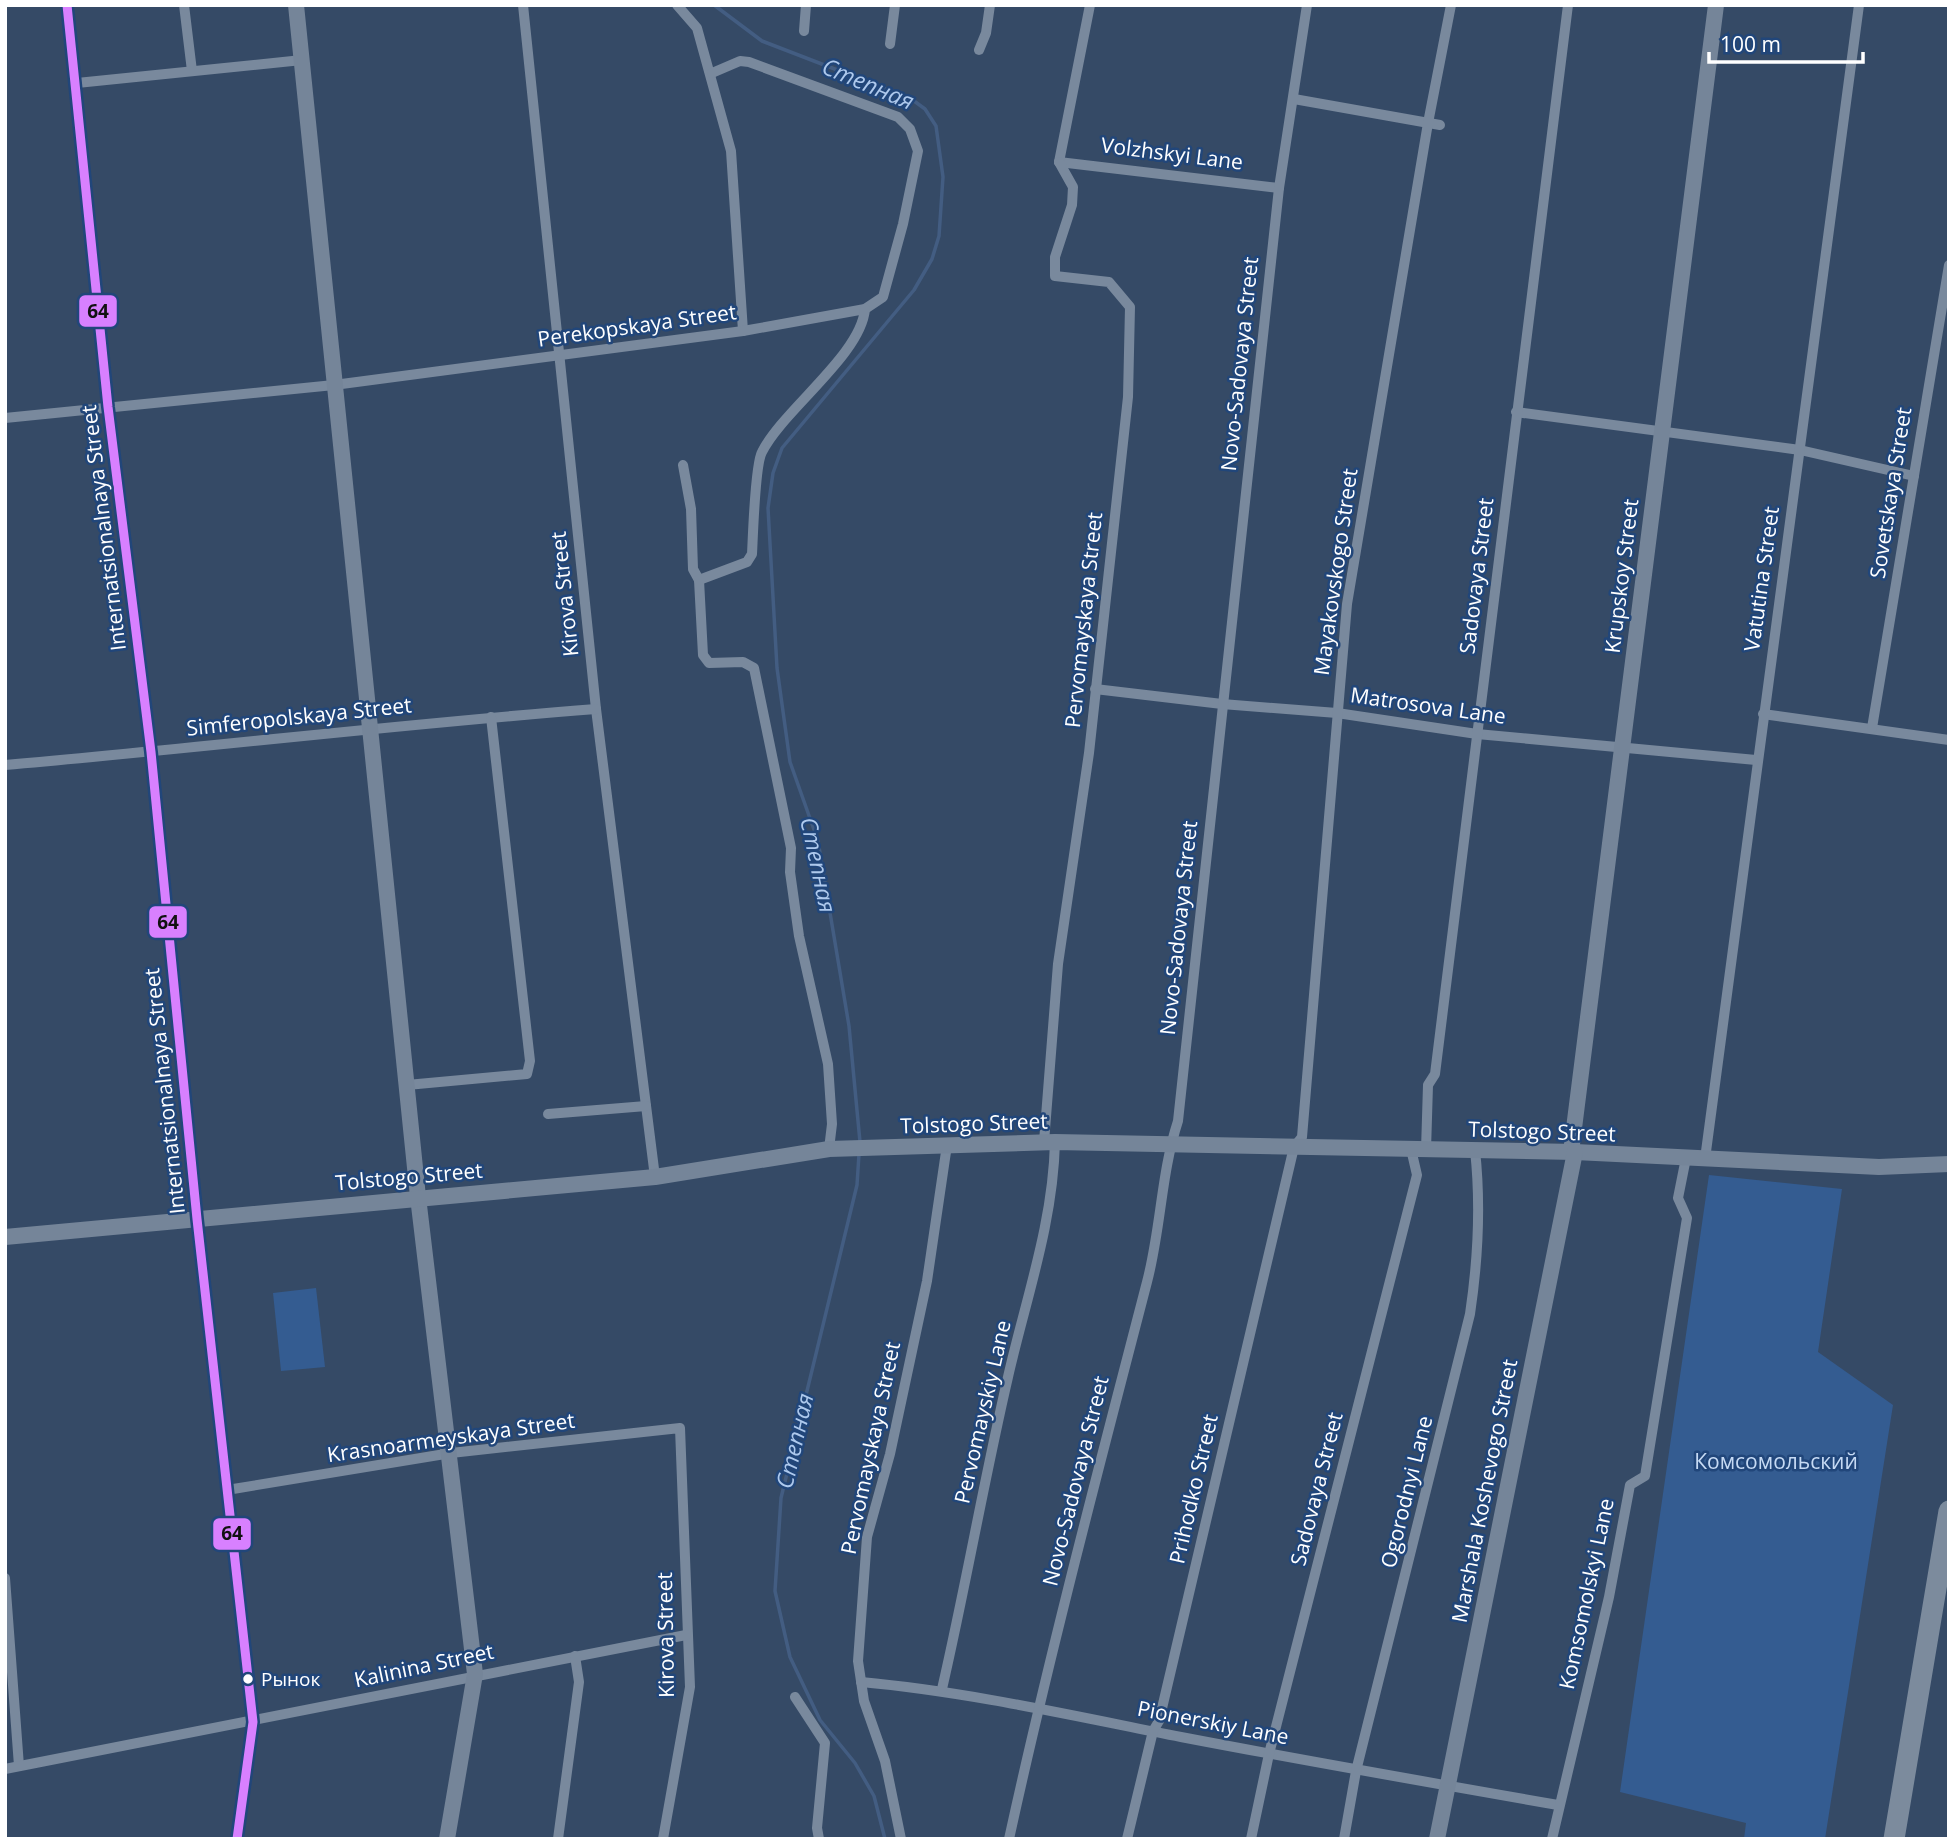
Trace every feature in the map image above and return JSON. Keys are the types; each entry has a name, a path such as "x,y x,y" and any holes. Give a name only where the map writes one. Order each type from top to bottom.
{"highway":[{"path":"1894,1839 1948,1525"}],"main road":[{"path":"296,5 418,1196 451,1453 475,1674 447,1839"},
{"name":"Krupskoy Street","path":"1573,1152 1621,745 1716,5"},
{"name":"Tolstogo Street","path":"5,1237 418,1196 654,1177 833,1149 880,1147 1050,1142 1573,1152 1879,1167 1949,1164"},
{"name":"Marshala Koshevogo Street","path":"1437,1839 1573,1152"}],"street":[{"name":"Internatsionalnaya Street","path":"67,5 108,407 150,752 197,1219 253,1722 237,1839"},
{"path":"184,5 192,71"},
{"name":"Kirova Street","path":"523,5 596,709 654,1177"},
{"path":"677,5 697,28 712,73 731,151 743,331"},
{"path":"804,31 806,5"},
{"path":"890,44 895,5"},
{"path":"979,50 986,33 990,5"},
{"path":"1059,162 1090,5"},
{"name":"Novo-Sadovaya Street","path":"1009,1839 1038,1706 1152,1261 1170,1145 1178,1121 1279,188 1307,5"},
{"name":"Mayakovskogo Street","path":"1294,1147 1303,1137 1347,604 1427,123 1451,5"},
{"name":"Sadovaya Street","path":"1251,1839 1269,1754 1417,1175 1418,1149 1428,1085 1436,1074 1568,5"},
{"name":"Vatutina Street","path":"1705,1158 1756,760 1859,5"},
{"path":"77,83 302,60"},
{"path":"699,580 747,562 752,554 761,454 851,342 864,318 865,309 883,297 898,247 918,151 910,129 898,117 749,62 740,61 712,73"},
{"path":"1293,99 1440,125"},
{"name":"Volzhskyi Lane","path":"1059,162 1279,188"},
{"name":"Pervomayskaya Street","path":"1050,1142 1058,964 1089,753 1128,397 1130,307 1110,282 1055,276 1055,257 1072,205 1073,187 1059,162"},
{"name":"Sovetskaya Street","path":"1872,728 1949,265"},
{"name":"Perekopskaya Street","path":"5,418 334,385 743,331 865,309"},
{"path":"1516,412 1800,450 1914,476"},
{"path":"683,465 691,509 693,569 699,580 703,655 709,663 743,662 754,668 764,712 791,848 790,872 799,936 828,1064 833,1149"},
{"name":"Matrosova Lane","path":"1095,689 1222,704 1337,713 1477,734 1621,745 1756,760"},
{"name":"Simferopolskaya Street","path":"5,765 370,728 596,709"},
{"path":"1763,714 1949,740"},
{"path":"407,1085 527,1074 530,1061 491,717"},
{"path":"548,1114 646,1106"},
{"name":"Pervomayskiy Lane","path":"942,1689 964,1597 1008,1375 1042,1246 1054,1186 1050,1142"},
{"name":"Pervomayskaya Street","path":"901,1839 885,1761 864,1702 858,1661 867,1537 890,1454 927,1281 947,1145"},
{"name":"Prihodko Street","path":"1127,1839 1153,1731 1159,1721 1294,1147"},
{"name":"Ogorodnyi Lane","path":"1344,1839 1356,1771 1470,1314 1476,1272 1478,1191 1475,1150"},
{"name":"Komsomolskyi Lane","path":"1552,1839 1609,1597 1630,1485 1645,1476 1687,1218 1678,1198 1686,1158"},
{"name":"Kirova Street","path":"663,1839 690,1687 680,1428"},
{"name":"Krasnoarmeyskaya Street","path":"227,1490 451,1453 680,1428"},
{"path":"5,1578 19,1766"},
{"name":"Kalinina Street","path":"5,1769 253,1722 475,1674 686,1635"},
{"path":"558,1839 579,1682 575,1656"},
{"name":"Pionerskiy Lane","path":"861,1682 942,1689 1356,1771 1558,1805"},
{"path":"795,1697 825,1743 817,1828 819,1839"}],"green space":[{"name":"Комсомольский","path":"1709,1175 1842,1189 1818,1352 1893,1405 1825,1839 1744,1839 1746,1823 1620,1792"},
{"path":"316,1288 325,1367 281,1371 273,1293"}],"waterway":[{"name":"Степная","path":"714,5 762,41 910,98 925,109 936,126 943,177 939,236 932,259 914,290 782,448 773,473 768,508 777,668 790,762 818,841 849,1026 860,1142"},
{"name":"Степная","path":"859,1154 857,1185 781,1498 775,1591 790,1657 820,1720 855,1763 874,1796 885,1839"}],"transit line":[{"name":"64","path":"67,5 108,407 151,752 197,1219 253,1722 237,1839"}],"place":[{"name":"Рынок","path":"248,1679"}]}
